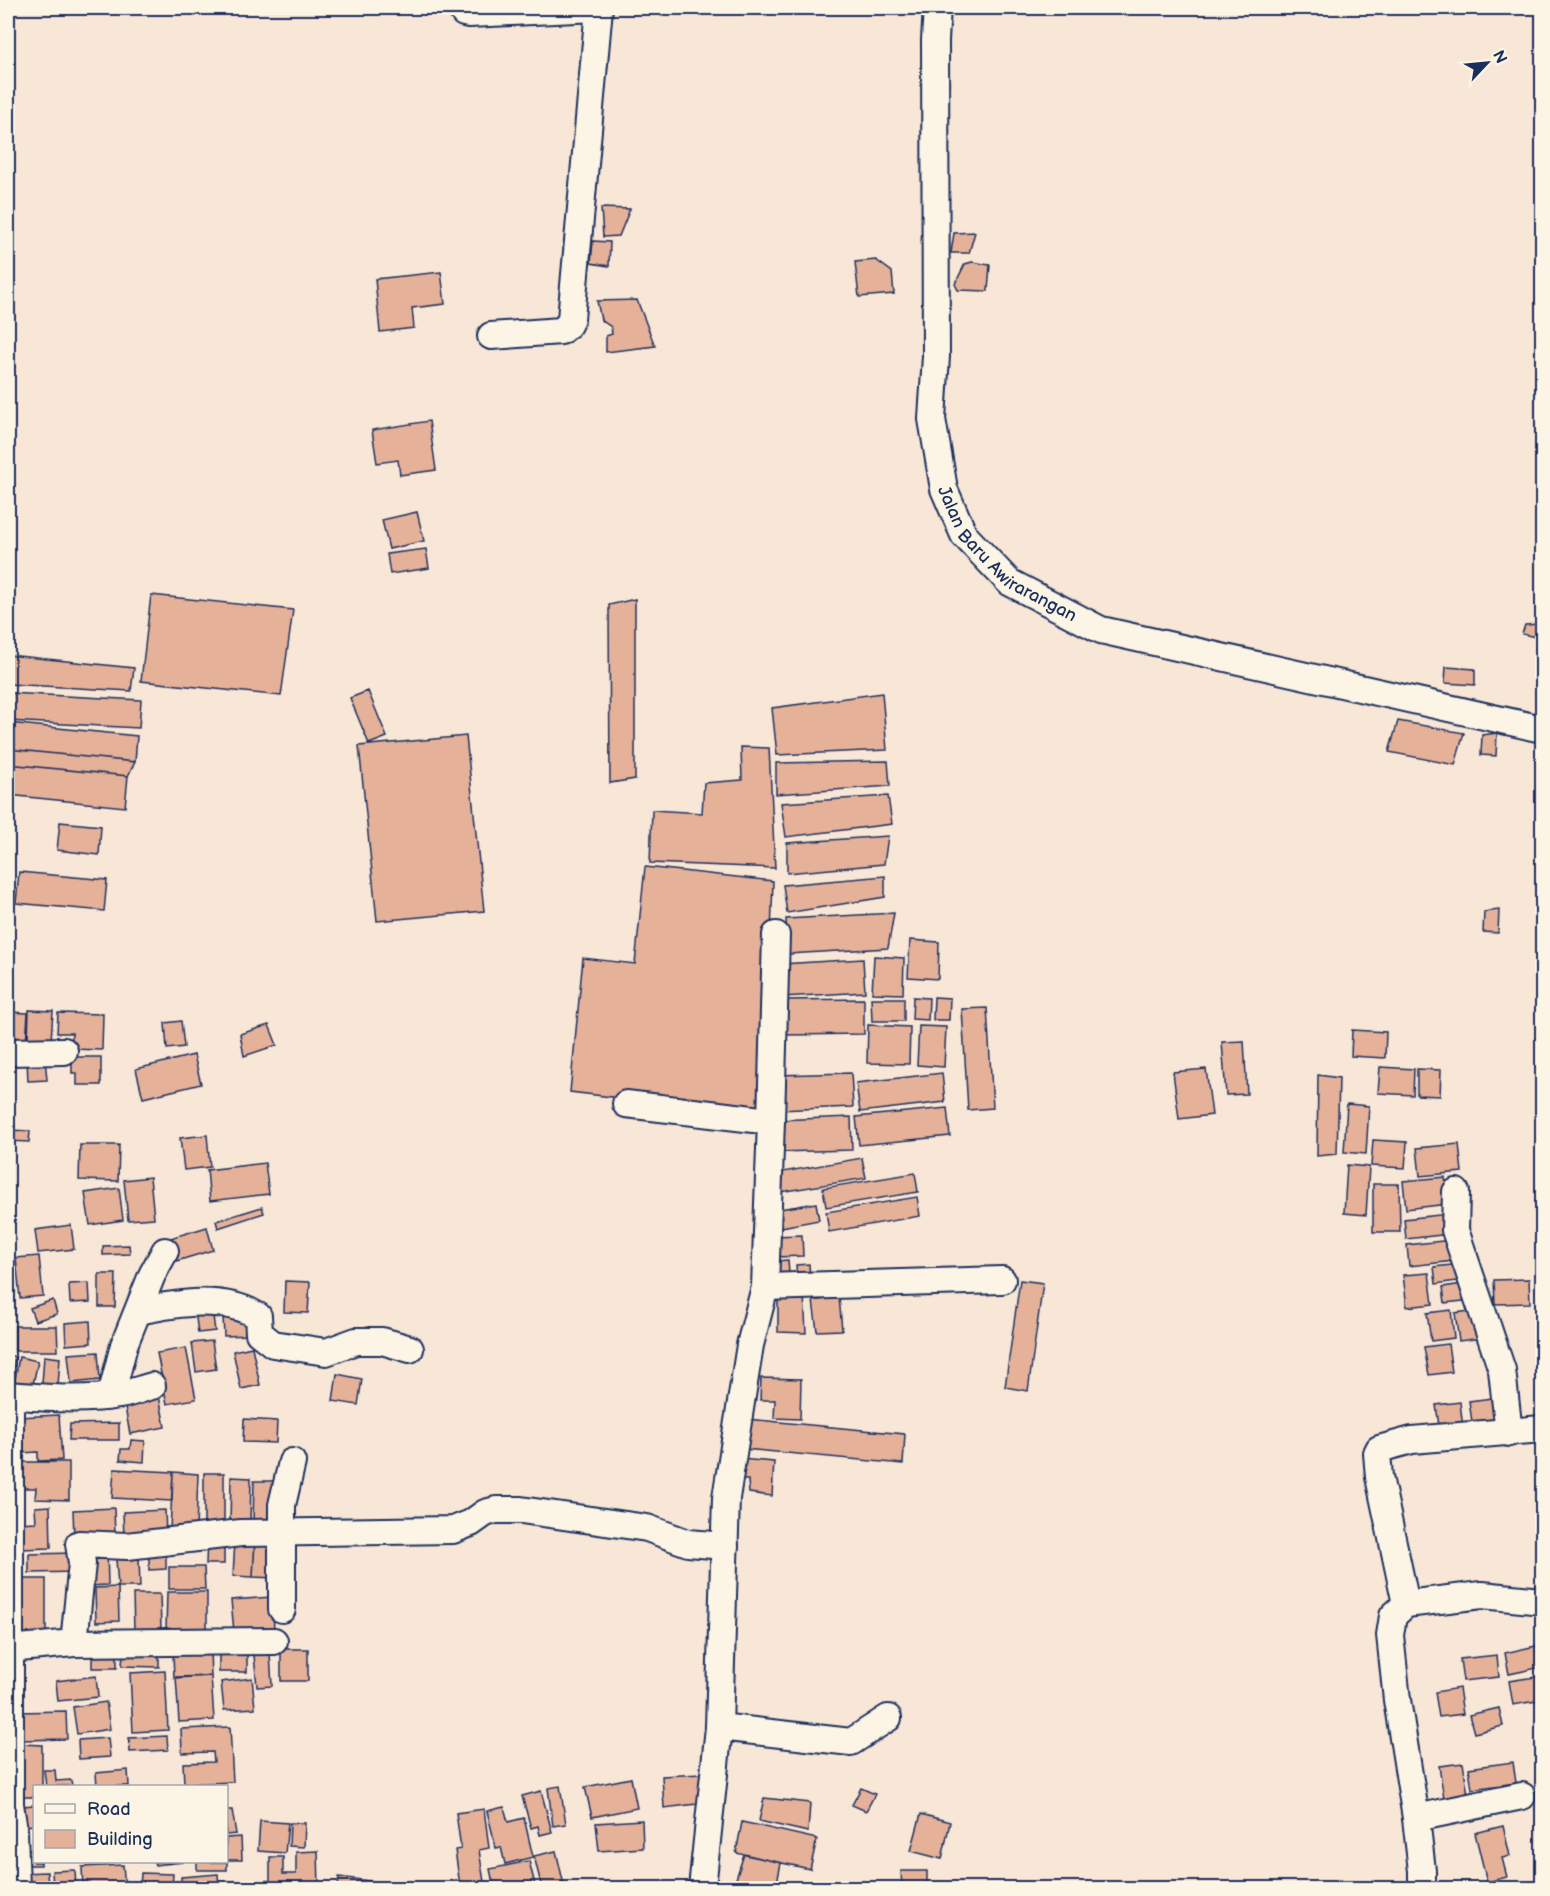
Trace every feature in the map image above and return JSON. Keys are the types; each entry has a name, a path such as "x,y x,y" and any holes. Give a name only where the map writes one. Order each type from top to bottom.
{"street":[{"path":"461,8 464,13 469,14 598,8 571,319 561,331 491,336"},
{"name":"Jalan Baru Awirarangan","path":"937,8 935,40 936,356 932,419 944,489 964,536 1008,582 1101,630 1542,729"},
{"path":"702,1888 719,1727 726,1498 750,1345 765,1287 776,934"},
{"path":"8,1052 64,1051"},
{"path":"626,1104 771,1121"},
{"path":"1456,1192 1455,1230 1502,1370 1509,1433"},
{"path":"103,1397 111,1396 118,1364 152,1275 165,1251"},
{"path":"765,1287 1002,1280"},
{"path":"139,1311 175,1303 224,1304 244,1308 258,1316 259,1333 273,1344 326,1352 338,1349 347,1343 382,1341 410,1349"},
{"path":"16,1888 14,1831 9,1804 11,1729 9,1395 103,1397 122,1395 152,1386"},
{"path":"1406,1604 1379,1477 1377,1453 1384,1447 1412,1440 1542,1429"},
{"path":"282,1610 282,1505 292,1462"},
{"path":"74,1643 82,1563 80,1544 127,1546 241,1533 453,1530 471,1523 485,1513 496,1510 521,1510 646,1528 688,1543 725,1546"},
{"path":"1422,1888 1416,1818 1397,1700 1390,1635 1393,1616 1406,1604 1482,1595 1542,1601"},
{"path":"9,1648 74,1643 274,1641"},
{"path":"719,1727 851,1742 888,1718"},
{"path":"1416,1818 1521,1796"}],"building":[{"path":"601,208 630,209 619,236 603,237"},
{"path":"975,232 969,253 951,253 954,233"},
{"path":"593,241 610,242 609,266 591,263"},
{"path":"876,260 892,272 894,294 859,297 855,262"},
{"path":"972,262 990,265 988,291 958,290 955,284 965,264"},
{"path":"441,272 445,304 412,308 414,328 380,332 375,279"},
{"path":"637,300 655,346 606,352 606,336 612,334 611,327 601,320 597,301"},
{"path":"429,421 436,470 400,475 398,460 377,463 372,430"},
{"path":"417,512 424,541 389,549 382,520"},
{"path":"426,549 429,568 390,574 387,554"},
{"path":"151,595 293,610 281,696 141,681"},
{"path":"635,599 635,779 610,783 609,605"},
{"path":"1539,624 1536,637 1522,634 1525,625"},
{"path":"8,655 134,668 131,691 8,684"},
{"path":"1446,667 1475,669 1475,685 1445,683"},
{"path":"368,691 387,737 369,744 350,698"},
{"path":"8,693 141,700 139,728 8,721"},
{"path":"882,693 887,750 777,755 772,708"},
{"path":"1398,721 1464,733 1455,765 1389,752"},
{"path":"8,723 137,736 135,762 8,749"},
{"path":"1497,733 1496,756 1481,755 1482,735"},
{"path":"466,736 484,911 377,921 359,746"},
{"path":"741,747 769,748 775,868 650,863 652,810 702,813 704,783 742,780"},
{"path":"8,749 135,762 128,776 8,764"},
{"path":"888,761 890,786 776,794 776,763"},
{"path":"8,764 128,776 125,807 8,795"},
{"path":"888,796 892,824 786,837 781,803"},
{"path":"60,822 101,826 99,855 57,850"},
{"path":"888,836 884,864 787,873 787,843"},
{"path":"645,867 773,881 764,1115 570,1092 583,958 635,964"},
{"path":"19,872 107,880 104,911 16,903"},
{"path":"885,876 885,897 787,913 783,885"},
{"path":"1499,910 1498,933 1483,932 1484,912"},
{"path":"894,913 888,948 788,954 786,919"},
{"path":"910,940 939,942 938,979 908,977"},
{"path":"874,956 904,958 903,994 872,993"},
{"path":"863,959 865,992 783,997 781,964"},
{"path":"913,997 929,998 928,1020 912,1019"},
{"path":"934,997 950,998 949,1020 933,1020"},
{"path":"871,998 904,998 904,1021 872,1021"},
{"path":"864,999 864,1034 785,1035 785,1000"},
{"path":"987,1008 993,1108 968,1110 962,1009"},
{"path":"29,1010 53,1011 51,1040 28,1039"},
{"path":"8,1012 28,1013 26,1045 8,1044"},
{"path":"58,1013 103,1014 102,1050 72,1049 72,1033 57,1033"},
{"path":"181,1021 184,1047 167,1049 165,1023"},
{"path":"269,1025 277,1045 244,1056 240,1034"},
{"path":"868,1025 910,1027 909,1064 867,1063"},
{"path":"919,1026 946,1027 944,1067 917,1065"},
{"path":"1352,1030 1386,1032 1385,1058 1351,1056"},
{"path":"1244,1041 1247,1094 1226,1095 1222,1042"},
{"path":"194,1055 201,1084 143,1098 136,1069"},
{"path":"72,1057 101,1057 101,1085 77,1085 77,1073 72,1073"},
{"path":"45,1059 47,1080 28,1081 27,1060"},
{"path":"1380,1067 1414,1069 1413,1095 1378,1093"},
{"path":"1206,1069 1212,1115 1179,1119 1173,1072"},
{"path":"1417,1069 1441,1070 1440,1096 1417,1095"},
{"path":"851,1073 853,1107 777,1110 776,1075"},
{"path":"942,1073 945,1102 860,1112 856,1083"},
{"path":"1318,1075 1339,1078 1337,1154 1317,1156"},
{"path":"1347,1104 1369,1106 1366,1154 1344,1152"},
{"path":"947,1108 950,1136 859,1145 856,1117"},
{"path":"851,1117 852,1150 777,1152 776,1120"},
{"path":"8,1130 30,1131 29,1142 8,1141"},
{"path":"207,1135 210,1167 184,1170 180,1138"},
{"path":"1373,1140 1407,1142 1405,1168 1371,1166"},
{"path":"1459,1144 1462,1172 1420,1176 1417,1148"},
{"path":"80,1145 119,1145 118,1181 79,1180"},
{"path":"862,1158 866,1178 774,1193 771,1174"},
{"path":"265,1163 269,1194 210,1201 207,1170"},
{"path":"1347,1165 1369,1167 1366,1215 1344,1213"},
{"path":"915,1173 918,1192 826,1207 823,1188"},
{"path":"150,1177 154,1218 128,1220 124,1180"},
{"path":"1445,1177 1448,1204 1406,1209 1403,1181"},
{"path":"1373,1184 1399,1184 1400,1232 1373,1232"},
{"path":"119,1188 123,1220 90,1225 85,1193"},
{"path":"917,1197 920,1216 829,1232 826,1212"},
{"path":"816,1203 819,1220 776,1228 780,1209"},
{"path":"262,1207 264,1213 218,1228 216,1221"},
{"path":"1448,1214 1450,1234 1406,1239 1404,1219"},
{"path":"71,1225 74,1249 38,1253 35,1230"},
{"path":"207,1227 213,1250 170,1263 164,1240"},
{"path":"802,1235 803,1256 775,1257 774,1236"},
{"path":"1451,1240 1454,1261 1409,1266 1407,1245"},
{"path":"129,1245 130,1254 103,1255 103,1246"},
{"path":"39,1256 43,1296 20,1298 16,1258"},
{"path":"788,1260 789,1274 777,1275 776,1261"},
{"path":"809,1264 810,1278 797,1279 796,1265"},
{"path":"1461,1264 1463,1280 1436,1284 1434,1267"},
{"path":"1429,1273 1433,1304 1407,1307 1403,1275"},
{"path":"99,1274 116,1274 115,1307 99,1307"},
{"path":"1529,1279 1530,1303 1495,1304 1494,1280"},
{"path":"1020,1280 1043,1283 1028,1391 1005,1387"},
{"path":"285,1281 310,1282 308,1313 284,1312"},
{"path":"89,1283 90,1302 70,1303 69,1284"},
{"path":"1470,1283 1472,1300 1445,1303 1443,1287"},
{"path":"804,1295 806,1333 778,1332 778,1300"},
{"path":"839,1297 842,1330 817,1331 813,1301"},
{"path":"53,1300 57,1314 35,1321 30,1308"},
{"path":"212,1309 215,1331 198,1333 195,1311"},
{"path":"1451,1310 1454,1338 1431,1341 1427,1313"},
{"path":"1478,1310 1482,1338 1459,1341 1455,1313"},
{"path":"249,1315 250,1335 224,1336 223,1317"},
{"path":"90,1321 91,1343 66,1345 65,1323"},
{"path":"15,1326 57,1326 58,1351 15,1351"},
{"path":"212,1341 216,1369 196,1372 192,1343"},
{"path":"1448,1344 1452,1372 1429,1375 1424,1347"},
{"path":"252,1347 260,1385 241,1389 233,1351"},
{"path":"186,1348 196,1399 167,1404 157,1353"},
{"path":"98,1352 100,1380 71,1383 68,1354"},
{"path":"8,1355 15,1357 10,1386 8,1386"},
{"path":"44,1356 60,1358 58,1386 42,1384"},
{"path":"19,1357 38,1361 32,1389 14,1385"},
{"path":"337,1374 362,1379 358,1405 333,1401"},
{"path":"761,1378 801,1379 800,1419 774,1418 775,1400 760,1400"},
{"path":"159,1396 165,1427 130,1434 124,1402"},
{"path":"1492,1398 1497,1425 1473,1429 1469,1401"},
{"path":"1460,1402 1463,1429 1440,1433 1436,1405"},
{"path":"59,1415 62,1460 38,1461 38,1452 20,1453 18,1417"},
{"path":"244,1419 277,1421 276,1443 243,1442"},
{"path":"746,1419 905,1434 903,1464 744,1449"},
{"path":"119,1423 119,1440 69,1440 70,1424"},
{"path":"131,1440 145,1441 144,1462 120,1460 121,1449 130,1449"},
{"path":"740,1459 774,1462 772,1496 749,1493 748,1480 738,1480"},
{"path":"19,1462 69,1462 69,1500 35,1499 36,1488 19,1488"},
{"path":"114,1469 173,1472 172,1501 112,1498"},
{"path":"173,1472 198,1474 196,1531 170,1529"},
{"path":"204,1473 224,1473 224,1529 204,1529"},
{"path":"231,1477 251,1478 250,1525 230,1525"},
{"path":"254,1481 273,1481 272,1524 253,1523"},
{"path":"50,1506 51,1548 19,1549 18,1523 36,1522 35,1507"},
{"path":"114,1508 115,1536 74,1538 73,1510"},
{"path":"165,1510 166,1536 124,1538 123,1512"},
{"path":"255,1538 277,1539 275,1578 253,1577"},
{"path":"207,1540 224,1540 224,1564 206,1564"},
{"path":"235,1541 255,1541 253,1577 233,1576"},
{"path":"107,1549 108,1585 88,1586 86,1550"},
{"path":"166,1550 166,1569 149,1570 149,1551"},
{"path":"75,1553 76,1572 29,1573 29,1554"},
{"path":"116,1559 139,1559 140,1587 118,1587"},
{"path":"169,1567 204,1567 205,1589 169,1589"},
{"path":"23,1579 46,1579 46,1634 23,1634"},
{"path":"118,1587 119,1621 96,1622 95,1588"},
{"path":"167,1592 207,1592 207,1630 166,1630"},
{"path":"133,1594 160,1594 161,1629 134,1630"},
{"path":"272,1597 274,1630 234,1632 231,1600"},
{"path":"1540,1645 1542,1667 1509,1674 1505,1653"},
{"path":"281,1649 308,1649 308,1681 281,1681"},
{"path":"117,1651 117,1668 92,1668 92,1652"},
{"path":"210,1651 211,1676 174,1678 173,1653"},
{"path":"247,1651 247,1672 219,1672 219,1652"},
{"path":"123,1652 159,1653 159,1667 122,1666"},
{"path":"270,1654 272,1686 257,1687 254,1655"},
{"path":"1497,1655 1499,1677 1463,1681 1460,1659"},
{"path":"165,1671 168,1730 133,1732 130,1673"},
{"path":"96,1676 98,1697 58,1701 56,1681"},
{"path":"211,1676 214,1720 179,1722 176,1677"},
{"path":"1542,1676 1542,1700 1513,1705 1509,1681"},
{"path":"252,1678 255,1708 224,1710 221,1682"},
{"path":"1459,1688 1463,1714 1439,1717 1435,1692"},
{"path":"106,1702 110,1729 77,1734 73,1707"},
{"path":"1499,1708 1503,1726 1474,1733 1469,1715"},
{"path":"66,1711 67,1739 20,1740 19,1712"},
{"path":"230,1727 233,1782 184,1784 183,1763 214,1762 213,1752 182,1753 181,1729"},
{"path":"167,1736 168,1750 130,1752 129,1738"},
{"path":"108,1738 110,1757 79,1759 78,1740"},
{"path":"21,1744 42,1745 42,1785 33,1785 33,1797 20,1797"},
{"path":"1513,1762 1516,1783 1472,1789 1469,1768"},
{"path":"1463,1763 1468,1795 1444,1799 1439,1766"},
{"path":"44,1770 55,1770 56,1781 71,1780 72,1785 46,1785"},
{"path":"128,1770 129,1785 97,1785 96,1773"},
{"path":"702,1774 705,1803 664,1808 662,1776"},
{"path":"631,1778 637,1808 592,1817 585,1787"},
{"path":"560,1786 566,1824 553,1826 548,1788"},
{"path":"861,1788 875,1794 866,1811 852,1805"},
{"path":"541,1791 552,1832 540,1835 538,1826 531,1828 522,1796"},
{"path":"764,1798 810,1803 808,1832 759,1821"},
{"path":"33,1805 33,1825 25,1826 23,1806"},
{"path":"504,1807 508,1822 524,1818 533,1857 505,1864 501,1847 496,1848 487,1811"},
{"path":"484,1809 489,1848 479,1850 484,1882 460,1886 455,1850 461,1849 456,1813"},
{"path":"228,1810 232,1810 236,1834 228,1835"},
{"path":"921,1814 950,1822 942,1859 911,1851"},
{"path":"642,1820 643,1848 599,1851 596,1823"},
{"path":"260,1821 288,1823 285,1853 258,1851"},
{"path":"742,1822 817,1839 810,1869 736,1853"},
{"path":"290,1823 305,1823 304,1847 289,1846"},
{"path":"1503,1826 1510,1856 1502,1858 1507,1877 1487,1882 1475,1833"},
{"path":"241,1837 242,1860 228,1860 228,1838"},
{"path":"23,1850 33,1850 33,1863 41,1863 41,1865 23,1865"},
{"path":"318,1851 319,1888 247,1888 247,1881 270,1881 270,1857 283,1857 283,1874 296,1874 296,1852"},
{"path":"556,1851 564,1885 542,1888 534,1856"},
{"path":"744,1854 781,1863 776,1888 750,1888 734,1885"},
{"path":"529,1861 535,1885 521,1888 494,1888 490,1869"},
{"path":"197,1863 227,1863 227,1870 197,1870"},
{"path":"123,1865 125,1888 83,1888 82,1867"},
{"path":"75,1870 76,1888 53,1888 52,1871"},
{"path":"901,1871 927,1871 927,1888 902,1888"},
{"path":"47,1872 48,1888 20,1888 20,1873"},
{"path":"141,1873 173,1874 172,1888 140,1888"},
{"path":"218,1874 219,1888 181,1888 181,1877"},
{"path":"339,1877 391,1884 390,1888 338,1888"},
{"path":"242,1881 242,1888 222,1888 221,1882"}]}
